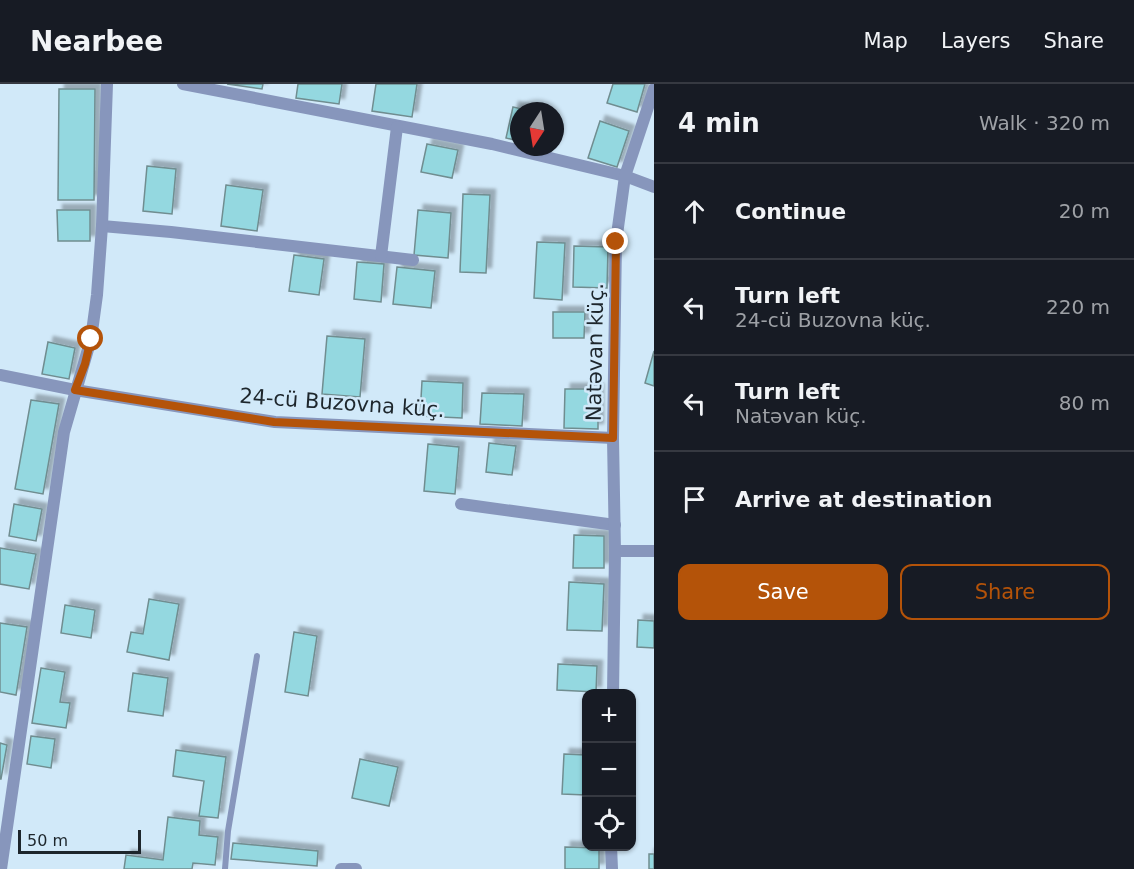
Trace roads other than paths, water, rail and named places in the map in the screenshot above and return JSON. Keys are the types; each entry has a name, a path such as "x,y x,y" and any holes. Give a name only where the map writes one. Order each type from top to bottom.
{"street":[{"path":"1,869 62,444 75,390 91,339 97,295 107,84"},
{"path":"183,84 492,144 625,176 654,187"},
{"name":"Natəvan küç.","path":"613,689 616,242 625,176 654,89"},
{"path":"381,256 397,127"},
{"path":"102,226 413,260"},
{"name":"24-cü Buzovna küç.","path":"0,375 75,390 274,422 613,438"},
{"path":"462,504 615,525"},
{"path":"615,551 654,551"},
{"path":"611,851 612,869"},
{"path":"341,869 356,869"}],"lane":[{"path":"225,869 228,831 257,656"}]}
